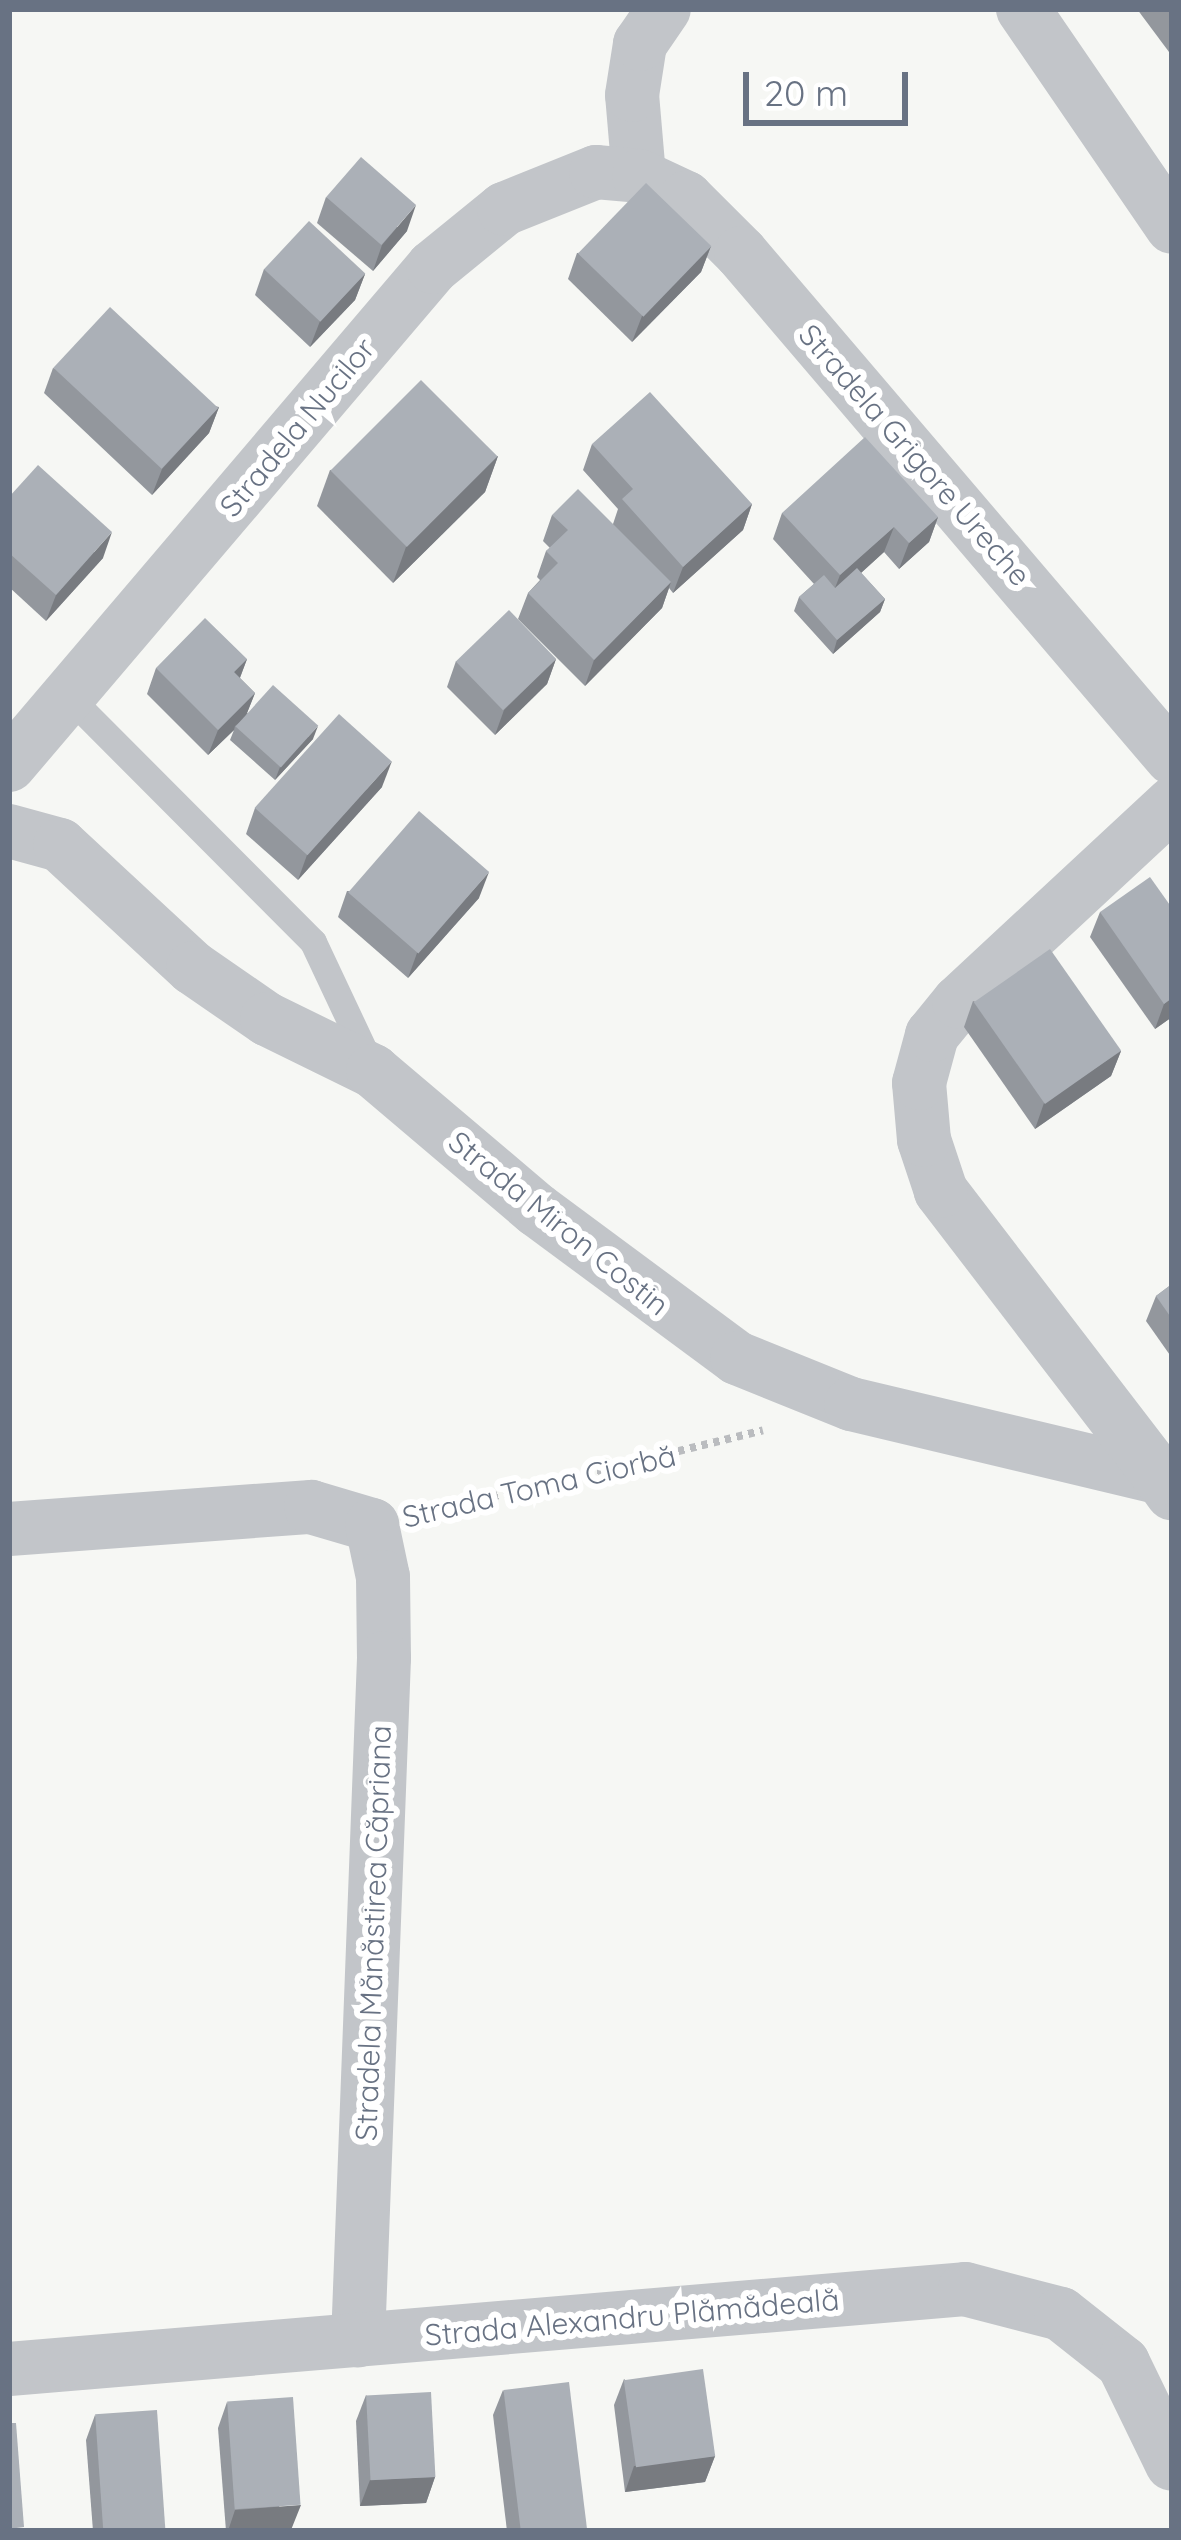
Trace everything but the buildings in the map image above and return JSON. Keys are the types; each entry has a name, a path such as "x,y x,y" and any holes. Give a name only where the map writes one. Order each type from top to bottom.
{"street":[{"path":"639,176 634,78 640,44 664,9"},
{"path":"1023,9 1172,227"},
{"name":"Stradela Nucilor","path":"9,766 433,267 504,209 561,181 596,172 639,176"},
{"name":"Stradela Grigore Ureche","path":"639,176 686,198 741,253 1172,758"},
{"path":"1166,1485 941,1191 924,1139 919,1083 932,1035 959,1002 1172,804"},
{"name":"Strada Miron Costin","path":"9,831 60,845 193,968 267,1018 373,1070 654,1301 737,1358 850,1404 1166,1485"},
{"name":"Strada Toma Ciorbă","path":"9,1529 311,1507 372,1525"},
{"name":"Stradela Mănăstirea Căpriana","path":"358,2342 384,1658 383,1577 372,1525"},
{"name":"Strada Alexandru Plămădeală","path":"9,2369 965,2289 1061,2314 1123,2363 1172,2464"}],"lane":[{"path":"68,696 313,942 373,1070"}],"path":[{"name":"Strada Toma Ciorbă","path":"372,1525 583,1480 850,1404"}]}
